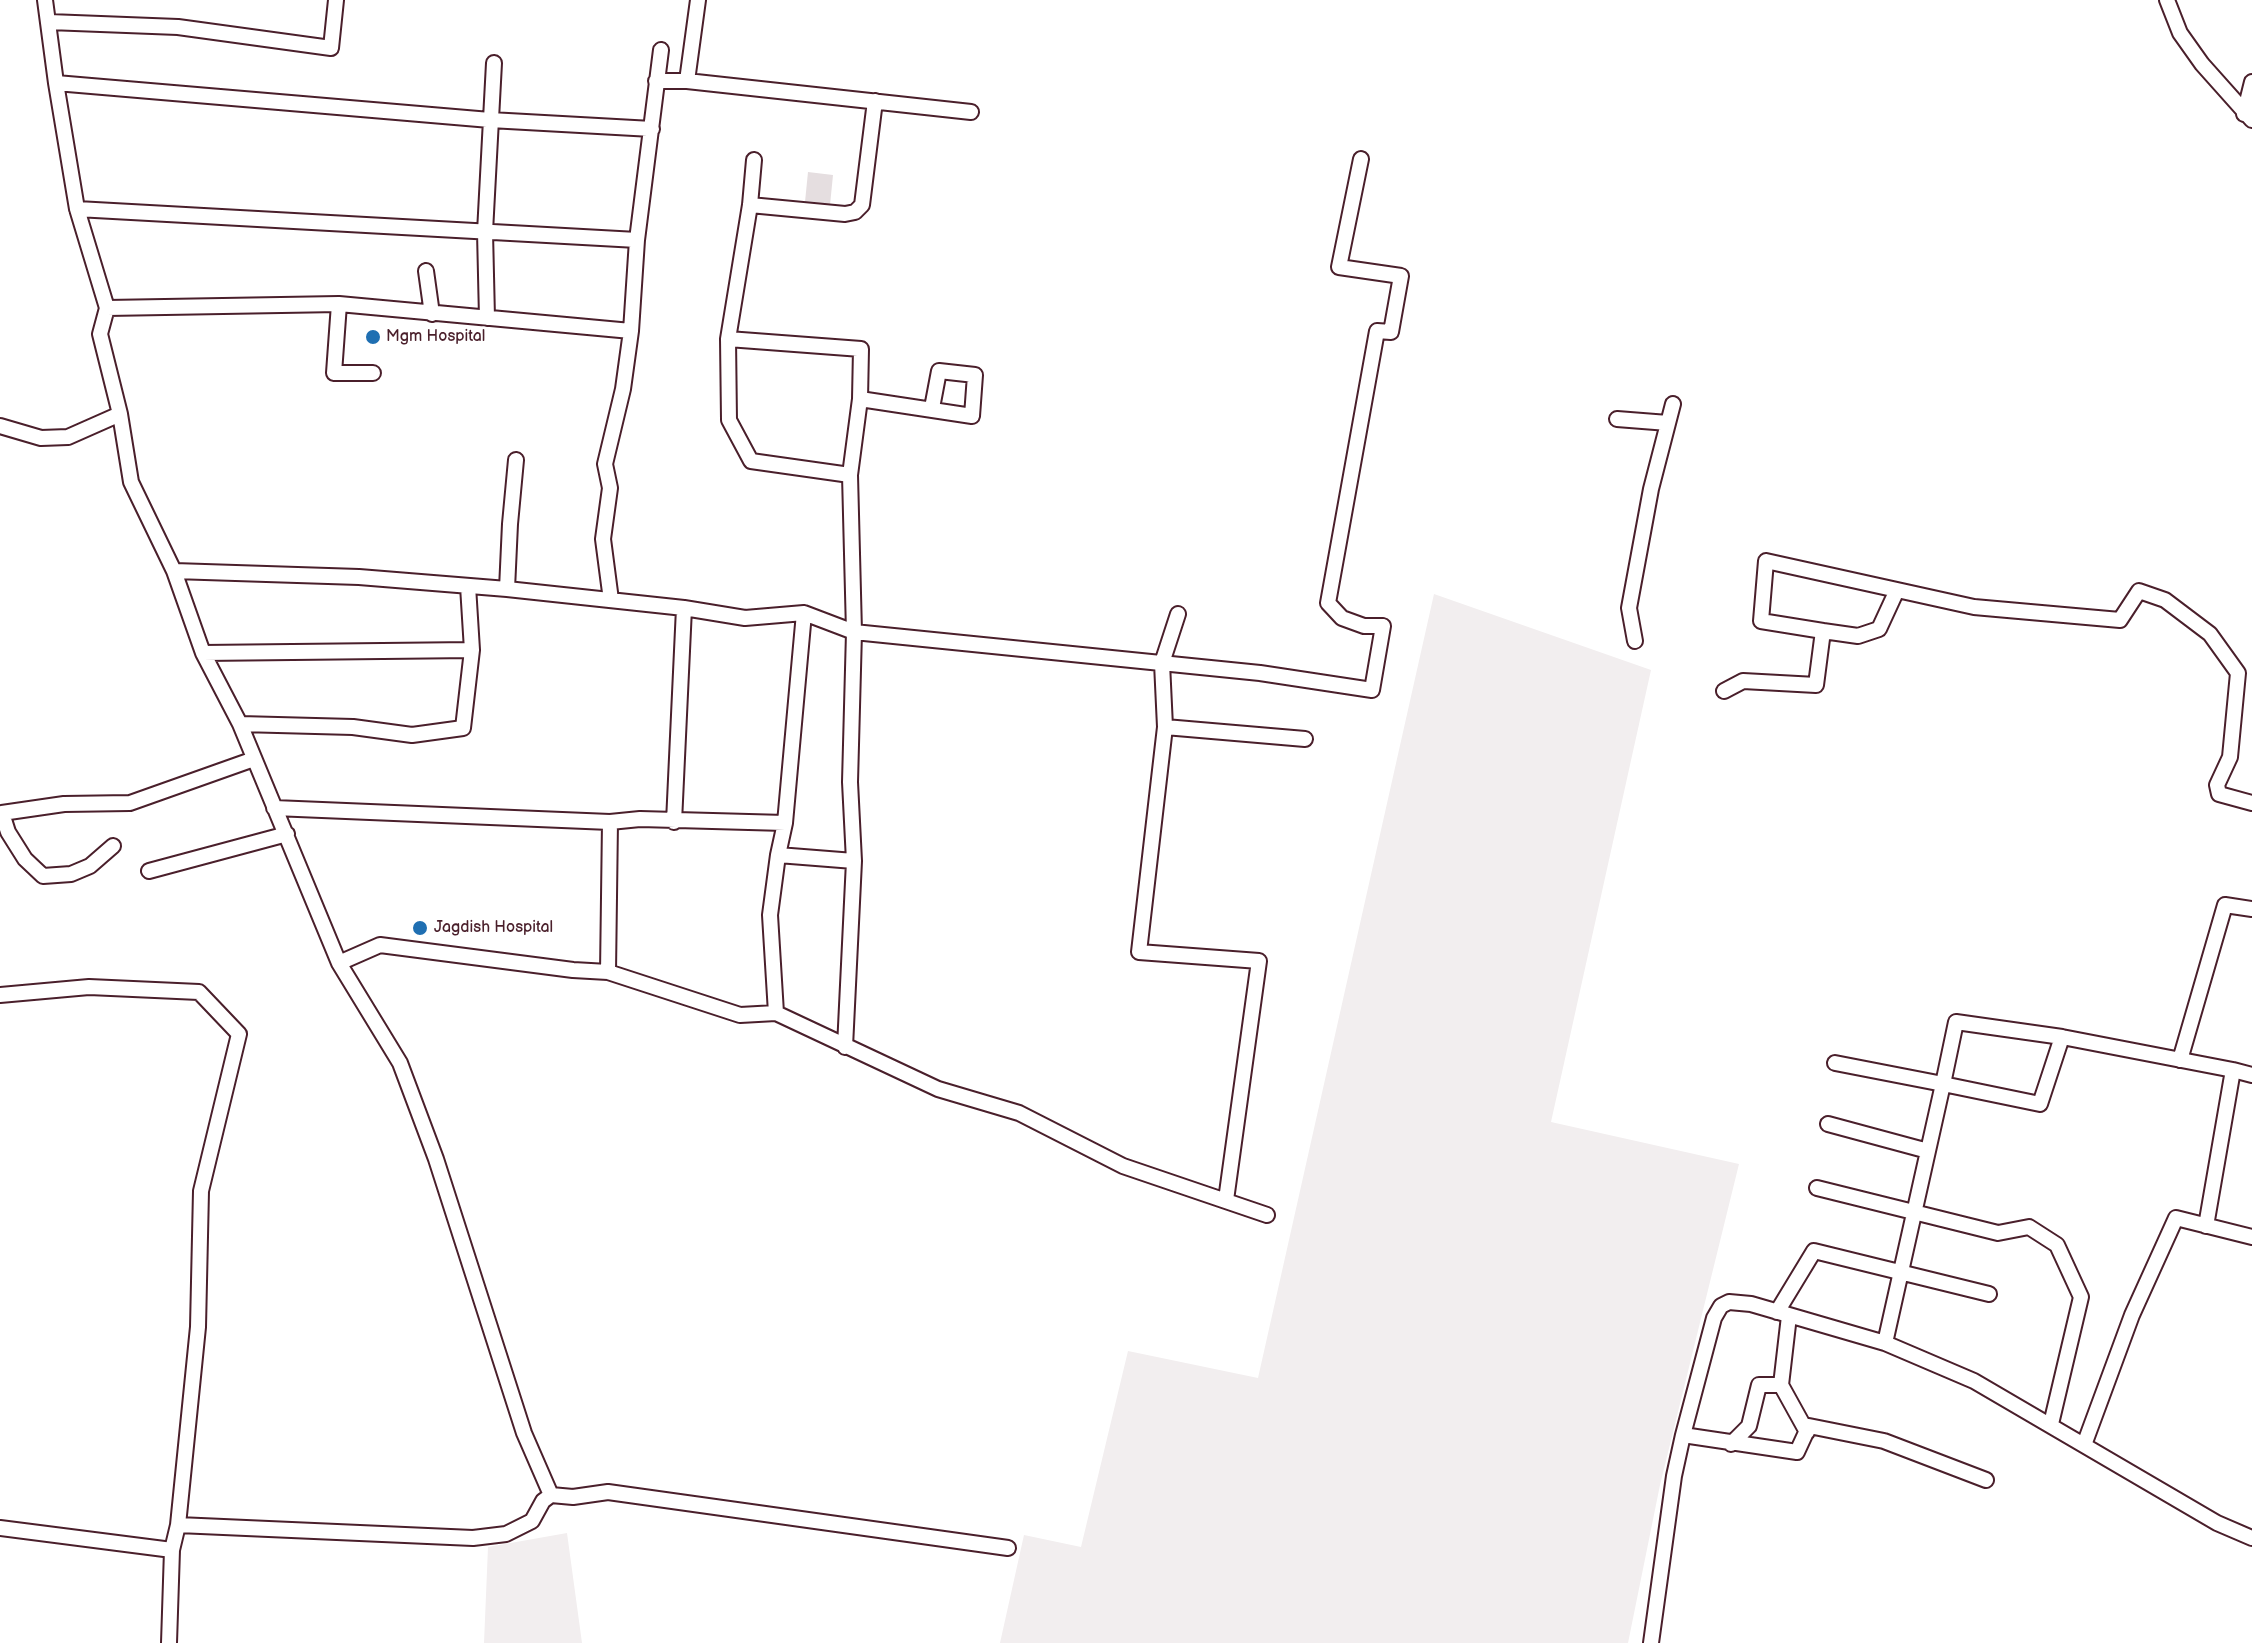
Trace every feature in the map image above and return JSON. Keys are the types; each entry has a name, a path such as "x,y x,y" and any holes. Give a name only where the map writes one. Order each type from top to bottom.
{"street":[{"path":"45,0 77,209 107,308 100,334 120,414 131,482 174,571 203,653 240,724 339,963 400,1063 436,1159 524,1433 551,1495"},
{"path":"49,22 178,27 331,48 336,0"},
{"path":"687,81 698,0"},
{"path":"2167,0 2181,33 2202,64 2229,92 2248,117"},
{"path":"611,600 603,539 610,488 605,464 623,389 631,330 637,240 661,50"},
{"path":"487,318 485,232 494,63"},
{"path":"656,81 687,81 971,112"},
{"path":"2248,117 2252,82"},
{"path":"56,83 490,120 652,129"},
{"path":"750,205 845,214 855,212 862,205 875,101"},
{"path":"174,571 359,577 507,589 684,608 745,618 804,613 854,632 1260,673 1372,690 1383,626 1364,626 1342,618 1328,603 1377,331 1391,332 1401,276 1339,267 1361,159"},
{"path":"754,160 750,205 728,339 729,420 751,461 850,475"},
{"path":"77,209 637,240"},
{"path":"426,271 432,314"},
{"path":"107,308 339,304 631,330"},
{"path":"339,304 334,373 374,373"},
{"path":"728,339 861,349 860,399 850,475 854,632 850,782 854,861 845,1047"},
{"path":"860,399 932,408"},
{"path":"1635,641 1629,609 1651,489 1673,404"},
{"path":"0,426 41,438 68,437 120,414"},
{"path":"1617,419 1668,423"},
{"path":"507,589 516,460"},
{"path":"1897,590 1879,629 1858,636 1761,621 1766,561 1974,607 2120,621 2139,591 2165,600 2210,634 2238,673 2230,757 2217,785 2219,794 2252,802"},
{"path":"240,724 353,727 412,735 463,728 472,650 468,586"},
{"path":"674,822 684,608"},
{"path":"776,1013 770,915 785,823 804,613"},
{"path":"1178,614 1162,663 1166,727 1138,952 1259,961 1226,1200"},
{"path":"1724,691 1743,681 1816,685 1823,632"},
{"path":"203,653 472,650"},
{"path":"1166,727 1305,739"},
{"path":"113,846 90,866 71,874 43,876 25,860 9,832 2,813 64,804 130,804 254,759"},
{"path":"274,808 441,813 610,822 640,819 674,822 785,823"},
{"path":"608,972 610,822"},
{"path":"148,871 287,834"},
{"path":"778,855 854,861"},
{"path":"2180,1060 2225,905 2252,909"},
{"path":"339,963 380,945 573,970 608,972 740,1015 776,1013 938,1089 1019,1113 1123,1166 1267,1215"},
{"path":"0,995 89,987 199,992 239,1034 201,1191 198,1327 178,1525 172,1550 169,1643"},
{"path":"1885,1343 1956,1022 2062,1037 2252,1075"},
{"path":"1835,1063 2040,1104 2062,1037"},
{"path":"2206,1226 2233,1070"},
{"path":"1828,1124 1928,1151"},
{"path":"1817,1188 1998,1233 2029,1227 2057,1245 2081,1297 2050,1424"},
{"path":"2084,1445 2132,1315 2176,1218 2252,1237"},
{"path":"1807,1432 1781,1385 1783,1314 1814,1251 1989,1294"},
{"path":"1651,1643 1674,1476 1683,1436 1714,1318 1721,1306 1729,1302 1751,1304 1885,1343 1974,1381 2217,1523 2252,1538"},
{"path":"1731,1444 1749,1426 1759,1385 1781,1385"},
{"path":"1683,1436 1797,1452 1809,1426 1884,1441 1986,1480"},
{"path":"178,1525 473,1538 506,1534 532,1521 543,1501 551,1495 573,1497 608,1492 1008,1548"},
{"path":"0,1528 172,1550"}],"shaded area":[{"path":"808,172 833,175 830,205 805,202"},
{"path":"1434,594 1651,670 1551,1122 1739,1164 1660,1485 1628,1643 1000,1643 1024,1535 1081,1547 1128,1351 1258,1378"},
{"path":"567,1533 582,1643 484,1643 488,1547"}],"place":[{"name":"Mgm Hospital","path":"373,337"},
{"name":"Jagdish Hospital","path":"420,928"}]}
